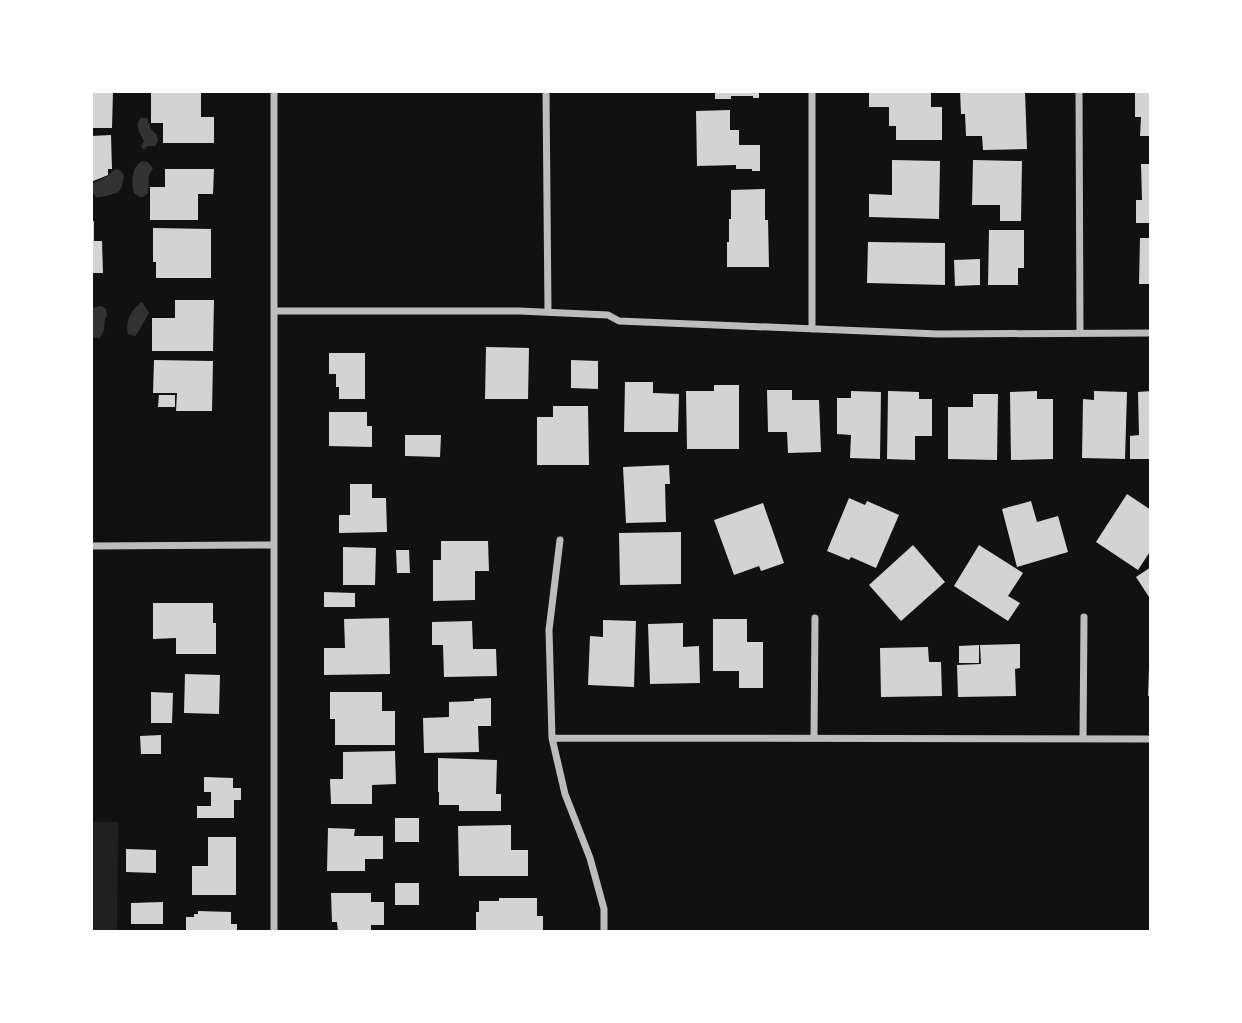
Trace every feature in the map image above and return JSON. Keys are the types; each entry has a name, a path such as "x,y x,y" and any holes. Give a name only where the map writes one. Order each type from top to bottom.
{"street":[{"path":"274,91 274,932"},
{"path":"547,91 548,312"},
{"path":"812,91 812,330"},
{"path":"1079,91 1080,333"},
{"path":"275,311 548,312 608,315 619,321 938,334 1151,333"},
{"path":"559,540 549,630 552,738 565,794 590,858 604,909 604,932"},
{"path":"91,546 274,545"},
{"path":"1083,738 1084,617"},
{"path":"814,738 815,618"},
{"path":"552,738 1151,739"}],"shaded area":[{"path":"141,118 147,118 158,141 155,146 148,146 144,150 141,146 144,141 138,127"},
{"path":"142,161 148,162 153,168 149,175 148,193 139,197 134,193 133,179 136,167"},
{"path":"117,169 124,176 119,191 96,197 92,192 92,184"},
{"path":"142,302 149,313 135,336 128,334 130,316"},
{"path":"101,306 106,309 107,317 100,338 95,338 91,335 92,308"},
{"path":"91,822 118,822 117,932 91,932"}],"building":[{"path":"91,91 113,91 112,128 91,128"},
{"path":"151,91 201,91 201,117 214,117 214,143 163,143 163,123 151,123"},
{"path":"715,91 759,91 759,98 731,96 731,99 715,99"},
{"path":"869,91 931,91 931,107 942,107 942,140 896,140 896,126 889,126 889,107 869,107"},
{"path":"960,91 1025,91 1027,149 983,150 982,136 966,136"},
{"path":"1135,91 1151,91 1151,136 1140,136 1141,117 1135,117"},
{"path":"730,110 730,130 739,130 739,145 760,145 760,171 736,169 736,165 697,166 696,111"},
{"path":"111,135 112,169 108,169 108,175 91,182 91,136"},
{"path":"892,160 940,161 939,219 869,217 869,194 892,195"},
{"path":"973,160 1022,161 1021,221 1000,221 1000,205 972,205"},
{"path":"1141,164 1151,164 1151,223 1136,223 1136,200 1142,200"},
{"path":"165,169 214,169 213,194 198,194 198,220 150,220 150,187 165,187"},
{"path":"765,189 769,267 727,267 731,190"},
{"path":"91,221 94,221 94,241 102,241 103,273 91,273"},
{"path":"153,228 211,229 211,278 156,278"},
{"path":"989,230 1024,230 1024,268 1018,268 1018,285 988,285"},
{"path":"1140,238 1151,238 1151,284 1139,284"},
{"path":"868,242 945,243 945,285 867,283"},
{"path":"980,259 980,285 955,286 954,260"},
{"path":"175,300 214,300 213,351 152,351 152,318 175,318"},
{"path":"486,347 529,348 528,399 485,399"},
{"path":"329,353 365,353 365,399 339,399 336,374 329,374"},
{"path":"154,360 213,361 212,411 176,411 177,393 153,393"},
{"path":"571,360 598,361 598,389 571,388"},
{"path":"625,382 653,382 653,393 679,394 678,432 624,432"},
{"path":"714,385 739,385 739,449 687,449 686,391 714,391"},
{"path":"767,390 792,390 792,400 819,400 821,452 788,453 787,432 768,432"},
{"path":"851,391 881,392 880,459 850,458 851,435 837,434 837,398 851,398"},
{"path":"888,391 919,392 919,399 932,399 932,436 915,436 915,460 887,459"},
{"path":"1037,391 1037,399 1053,399 1053,459 1011,460 1010,392"},
{"path":"1094,391 1127,392 1125,459 1082,458 1083,399 1094,400"},
{"path":"1151,391 1151,459 1130,459 1130,436 1139,435 1138,392"},
{"path":"973,394 998,394 997,460 948,459 948,407 973,407"},
{"path":"159,395 175,395 175,407 158,407"},
{"path":"553,406 588,406 589,465 537,465 537,417 553,417"},
{"path":"329,412 367,412 367,426 372,426 372,447 329,446"},
{"path":"405,435 441,435 440,457 405,456"},
{"path":"669,465 670,484 665,484 666,522 626,523 623,467"},
{"path":"350,484 372,484 372,498 386,498 387,532 339,533 339,515 350,515"},
{"path":"1127,494 1151,510 1151,550 1138,570 1096,542"},
{"path":"849,498 865,505 867,501 899,515 876,568 851,557 849,560 827,551"},
{"path":"1031,501 1037,522 1058,516 1068,552 1017,567 1002,509"},
{"path":"763,503 784,563 761,571 759,566 734,575 714,520"},
{"path":"681,532 681,584 620,585 619,533"},
{"path":"441,541 488,541 489,571 475,571 475,600 433,601 433,560 441,560"},
{"path":"913,545 945,582 901,621 869,585"},
{"path":"979,545 1023,573 1008,596 1020,603 1008,621 954,586"},
{"path":"343,547 376,548 375,585 343,585"},
{"path":"396,550 409,550 410,573 397,573"},
{"path":"1151,567 1151,600 1136,577"},
{"path":"324,592 355,593 355,607 324,607"},
{"path":"153,603 213,603 216,654 176,654 176,638 153,639"},
{"path":"389,618 390,674 324,675 324,648 345,648 344,619"},
{"path":"713,619 747,619 747,642 763,642 763,688 739,688 739,671 713,671"},
{"path":"603,620 636,621 634,687 588,685 590,636 603,637"},
{"path":"472,621 473,649 496,649 497,676 444,677 443,645 432,645 432,622"},
{"path":"683,623 683,647 699,646 700,683 650,684 648,624"},
{"path":"1020,644 1020,668 1015,669 1016,696 958,697 957,665 981,664 980,645"},
{"path":"979,645 979,663 959,663 959,646"},
{"path":"928,647 929,662 941,662 942,696 881,697 880,648"},
{"path":"1151,668 1151,696 1148,696"},
{"path":"185,674 220,675 219,714 184,713"},
{"path":"151,692 173,693 172,723 151,723"},
{"path":"330,692 382,692 382,711 395,711 395,745 335,745 335,719 330,719"},
{"path":"491,698 491,726 478,726 479,752 424,753 423,718 449,717 449,702"},
{"path":"161,735 161,754 141,754 140,736"},
{"path":"395,751 396,784 372,785 372,804 331,804 330,779 343,779 343,752"},
{"path":"438,758 497,760 496,794 501,794 501,811 459,811 459,805 439,805"},
{"path":"204,777 233,778 233,788 241,788 241,800 234,800 234,818 197,818 197,806 211,806 211,792 204,792"},
{"path":"395,818 419,818 419,842 395,842"},
{"path":"511,825 511,850 528,850 528,876 459,876 458,826"},
{"path":"328,828 355,829 354,836 383,836 383,859 365,859 365,871 327,871"},
{"path":"208,837 236,837 236,895 192,895 192,866 208,866"},
{"path":"126,849 156,850 156,873 126,872"},
{"path":"395,883 419,883 419,905 395,905"},
{"path":"331,893 371,893 371,902 384,902 384,925 371,925 371,932 338,932 337,922 332,922"},
{"path":"499,898 537,898 537,916 543,916 543,932 476,932 479,901 499,901"},
{"path":"163,902 163,924 131,924 131,903"},
{"path":"198,911 231,912 231,924 237,924 237,932 186,932 186,917 194,917"}]}
